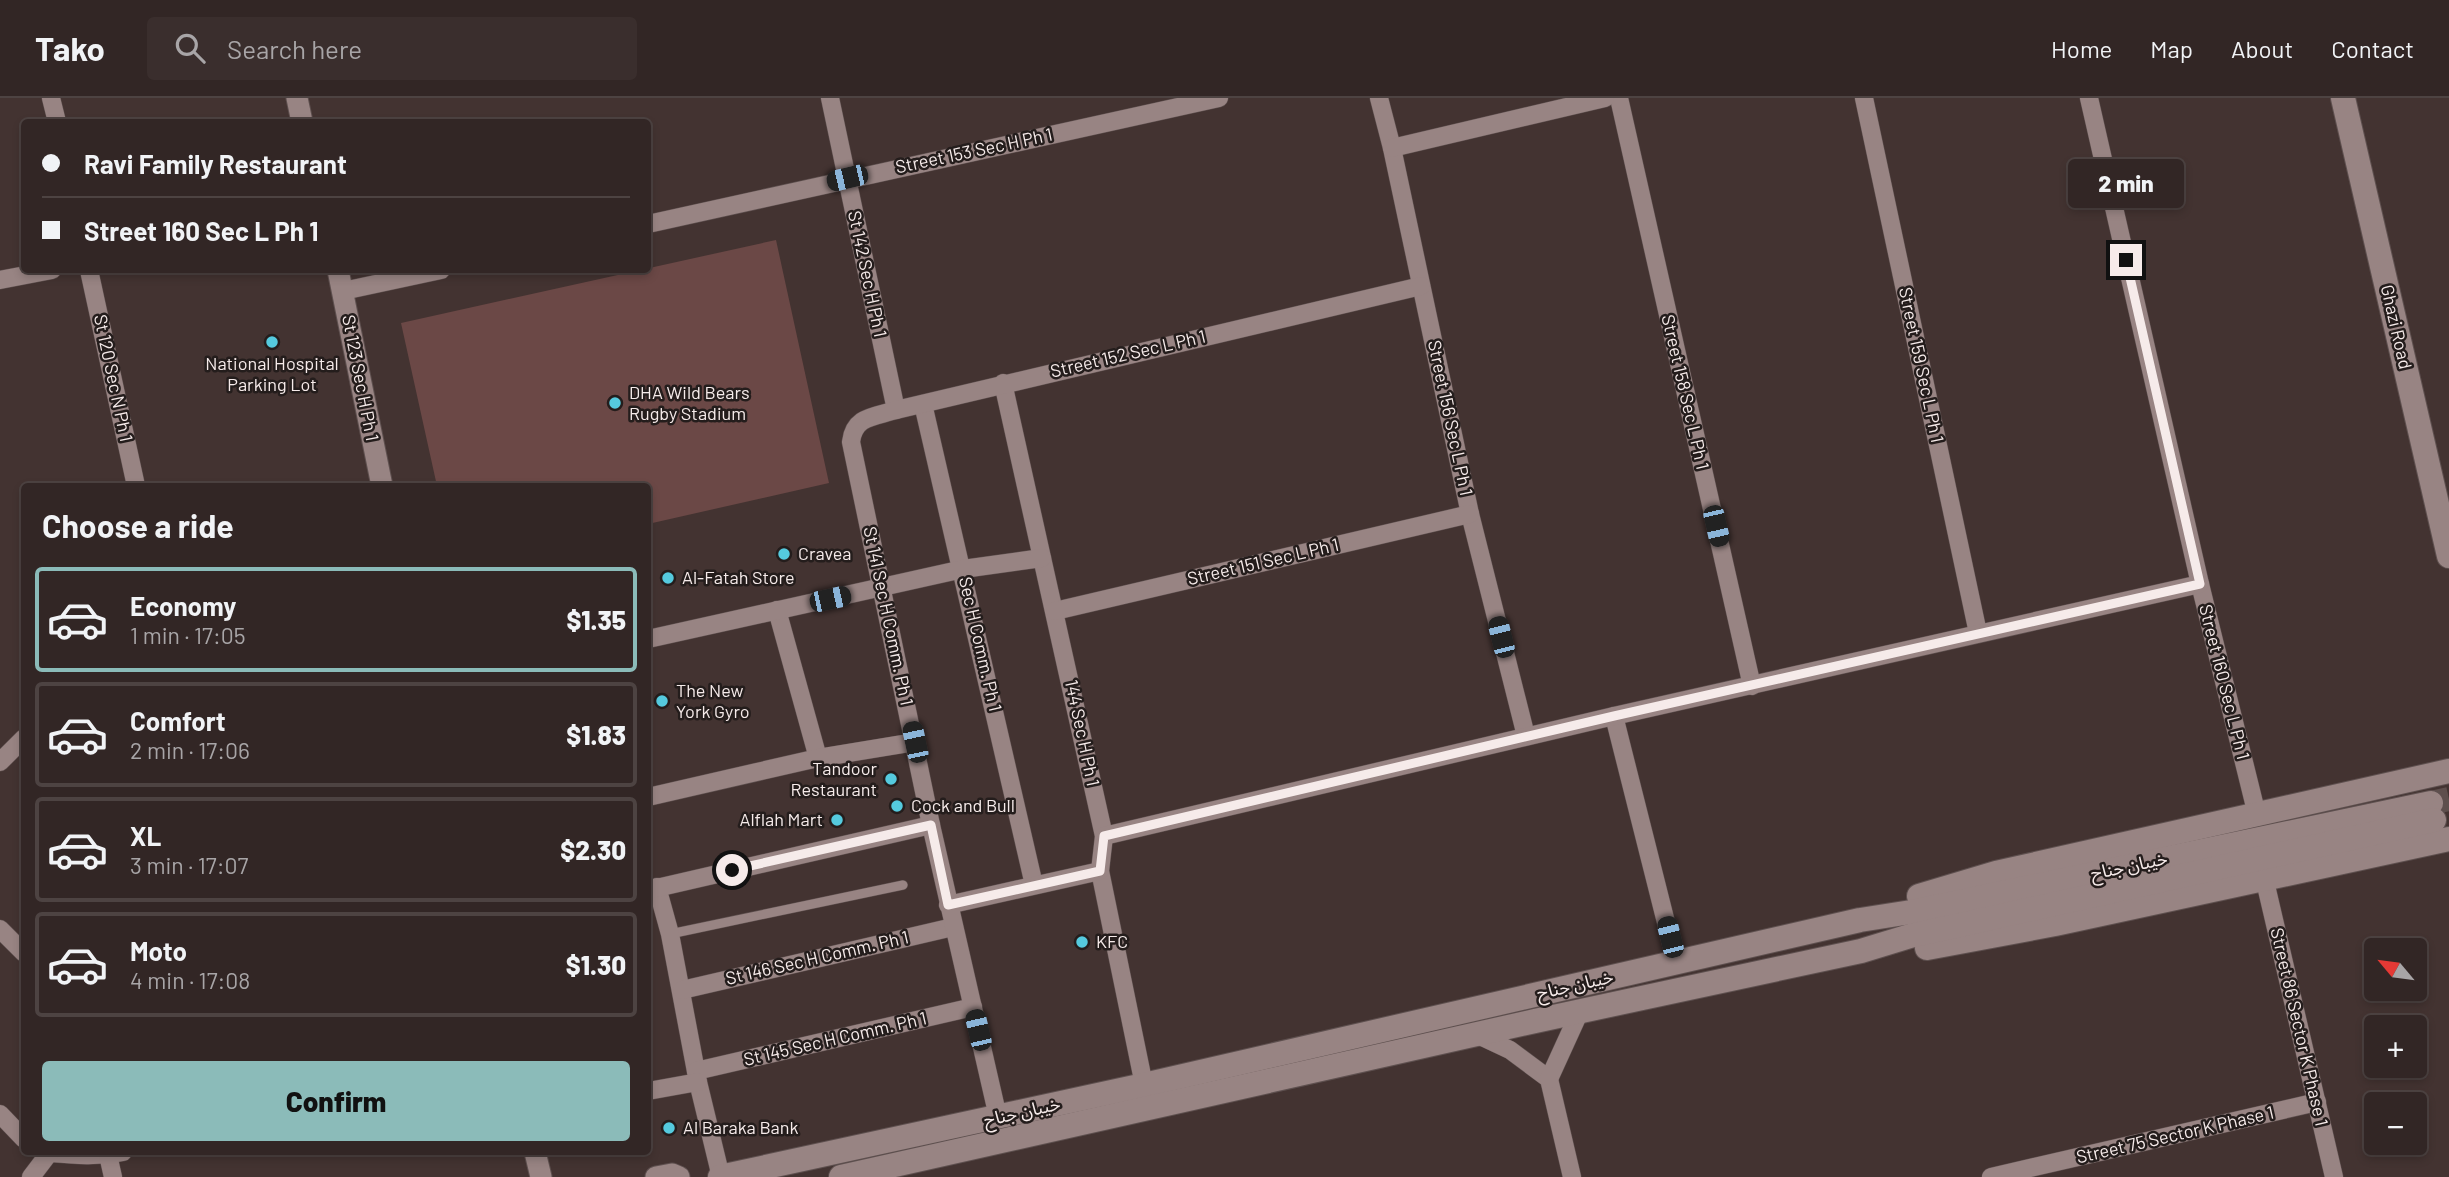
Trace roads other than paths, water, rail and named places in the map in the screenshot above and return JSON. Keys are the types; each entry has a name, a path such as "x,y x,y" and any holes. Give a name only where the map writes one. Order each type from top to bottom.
{"main road":[{"name":"Ghazi Road","path":"2343,98 2449,556"},
{"path":"1860,920 1906,900 1996,873 2438,773 2443,821 2264,877 2055,924 1910,951 1861,951"},
{"name":"خیبان جناح","path":"721,1177 1144,1085 1860,920 2443,821"},
{"name":"خیبان جناح","path":"841,1177 1476,1034 1861,951 1910,936 2443,821"}],"street":[{"path":"51,98 56,119"},
{"path":"297,98 301,119"},
{"name":"St 142 Sec H Ph 1","path":"830,98 896,410"},
{"name":"Street 153 Sec H Ph 1","path":"651,223 1219,98"},
{"name":"Street 156 Sec L Ph 1","path":"1379,98 1470,514 1526,736"},
{"path":"1392,148 1605,98"},
{"name":"Street 158 Sec L Ph 1","path":"1619,98 1752,686"},
{"name":"Street 159 Sec L Ph 1","path":"1864,98 1978,633"},
{"name":"Street 160 Sec L Ph 1","path":"2088,98 2200,584 2257,815"},
{"path":"0,280 36,273"},
{"name":"St 120 Sec N Ph 1","path":"90,273 135,483"},
{"name":"St 123 Sec H Ph 1","path":"339,273 381,483"},
{"path":"343,291 427,273"},
{"name":"Street 152 Sec L Ph 1","path":"851,442 852,431 859,421 896,410 1421,286"},
{"name":"144 Sec H Ph 1","path":"1003,383 1104,836 1100,871 1144,1085"},
{"name":"Sec H Comm. Ph 1","path":"923,404 1034,885"},
{"name":"St 141 Sec H Comm. Ph 1","path":"851,442 948,905 998,1117"},
{"name":"Street 151 Sec L Ph 1","path":"1055,611 1470,514"},
{"path":"651,638 962,569 1042,558"},
{"path":"1104,836 1526,736 2200,584"},
{"path":"777,610 818,758"},
{"path":"1614,716 1676,962"},
{"path":"0,762 21,740"},
{"path":"651,796 818,758 915,742"},
{"path":"721,1177 697,1076 670,934 652,889 931,825"},
{"path":"948,905 1100,871"},
{"name":"Street 86 Sector K Phase 1","path":"2264,877 2334,1177"},
{"name":"St 146 Sec H Comm. Ph 1","path":"682,990 953,927"},
{"path":"0,929 21,950"},
{"name":"St 145 Sec H Comm. Ph 1","path":"651,1090 697,1076 973,1007"},
{"path":"1572,1177 1549,1079 1580,1011"},
{"path":"1476,1034 1510,1050 1549,1079"},
{"name":"Street 75 Sector K Phase 1","path":"1991,1177 2317,1102"},
{"path":"0,1114 21,1136"},
{"path":"31,1177 44,1155"},
{"path":"68,1155 91,1155"},
{"path":"113,1177 115,1155"},
{"path":"536,1155 541,1177"},
{"path":"656,1177 672,1174 679,1177"}],"lane":[{"path":"670,934 904,885"}],"tunnel":[{"path":"2431,803 2449,799"}],"place":[{"name":"National Hospital Parking Lot","path":"272,342"},
{"name":"DHA Wild Bears Rugby Stadium","path":"615,403"},
{"name":"Cravea","path":"784,554"},
{"name":"Al-Fatah Store","path":"668,578"},
{"name":"The New York Gyro","path":"662,701"},
{"name":"Tandoor Restaurant","path":"891,779"},
{"name":"Cock and Bull","path":"897,806"},
{"name":"Alflah Mart","path":"837,820"},
{"name":"KFC","path":"1082,942"},
{"name":"Al Baraka Bank","path":"669,1128"}]}
